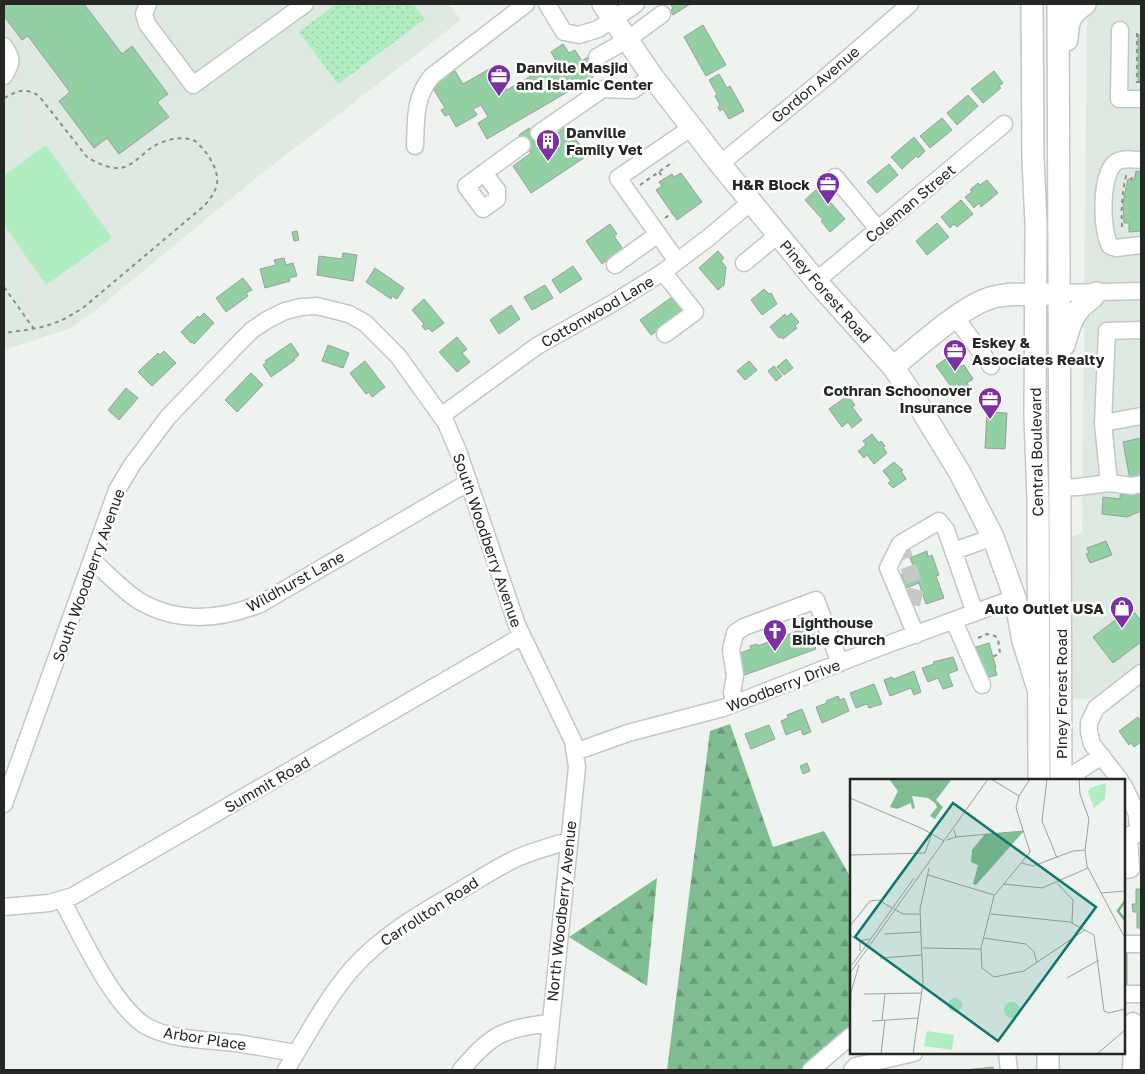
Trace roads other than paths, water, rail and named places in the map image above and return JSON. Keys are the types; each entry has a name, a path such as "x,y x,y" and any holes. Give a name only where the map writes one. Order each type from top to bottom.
{"main road":[{"name":"Central Boulevard","path":"1032,4 1033,159 1036,223 1039,779"},
{"name":"Central Boulevard","path":"1058,4 1060,579"},
{"path":"1058,77 1067,51 1068,24 1074,12 1085,4"},
{"name":"Piney Forest Road","path":"608,12 652,76 720,164 816,281 893,367 913,396 960,473 992,537 1015,598 1023,641 1039,692"},
{"path":"893,367 978,303 991,298 1059,293"},
{"path":"1059,356 1074,316 1081,306 1091,300 1096,293"},
{"name":"Piney Forest Road","path":"1060,579 1060,779"},
{"path":"1048,1054 1048,1070"}],"street":[{"path":"148,4 144,14 147,24 194,85 305,4"},
{"path":"415,146 416,107 419,95 425,84 432,76 526,4"},
{"path":"547,4 564,32 580,35 598,29 608,12 636,4"},
{"name":"Gordon Avenue","path":"720,164 825,78 910,4"},
{"path":"597,57 627,40 662,14"},
{"path":"1120,30 1119,98 1141,99"},
{"path":"4,46 10,55 11,66 4,76"},
{"path":"539,133 603,89 633,90 652,76"},
{"name":"Coleman Street","path":"816,281 1004,124"},
{"path":"677,262 618,178 692,127"},
{"path":"484,172 522,145"},
{"path":"1141,160 1122,160 1116,162 1111,168 1107,180 1104,199 1104,224 1110,246 1114,248 1141,245"},
{"path":"835,177 878,229"},
{"name":"Cottonwood Lane","path":"441,416 537,346 663,272 751,202"},
{"path":"615,265 658,234"},
{"path":"744,263 778,235"},
{"path":"663,272 695,312 665,334"},
{"path":"1059,293 1141,291"},
{"name":"South Woodberry Avenue","path":"4,804 117,490 151,437 239,342 267,320 285,311 301,307 317,306 331,308 349,314 365,323 398,356 441,416 458,451 522,636 573,741 575,752"},
{"path":"956,318 991,366"},
{"path":"1109,483 1103,423 1107,331 1141,330"},
{"path":"1103,423 1141,416"},
{"name":"Wildhurst Lane","path":"92,560 133,597 150,607 182,617 223,616 260,604 469,482"},
{"path":"1060,488 1109,483 1132,486 1141,484"},
{"path":"916,635 888,568 900,544 938,522 946,530 975,613"},
{"path":"954,551 992,537"},
{"name":"Woodberry Drive","path":"575,752 628,733 687,719 735,703 1015,598"},
{"path":"735,703 732,693 735,676 731,650 735,633 744,627 816,600 840,663"},
{"path":"954,621 982,685"},
{"name":"Summit Road","path":"4,907 62,900 73,896 522,636"},
{"path":"1119,779 1092,744 1089,723 1096,708 1141,673"},
{"name":"North Woodberry Avenue","path":"546,1070 576,767 575,752"},
{"path":"1077,779 1077,772 1102,756"},
{"path":"1125,790 1131,814 1133,834 1132,869"},
{"name":"Carrollton Road","path":"286,1070 335,990 359,961 394,930 514,859 542,848 569,841"},
{"name":"Arbor Place","path":"62,900 114,993 135,1017 146,1026 184,1037 239,1043 296,1053"},
{"path":"1125,944 1141,944"},
{"path":"1125,994 1141,994"},
{"path":"1132,1070 1133,1021"},
{"path":"461,1070 479,1049 491,1039 520,1027 550,1023"},
{"path":"817,1069 850,1037"},
{"path":"852,1070 856,1066 910,1054"},
{"path":"1007,1054 1009,1070"}],"tunnel":[{"path":"900,544 916,588 909,617"}],"place":[{"name":"Danville Masjid and Islamic Center","path":"499,97"},
{"name":"Danville Family Vet","path":"548,162"},
{"name":"H&R Block","path":"828,205"},
{"name":"Eskey & Associates Realty","path":"955,372"},
{"name":"Cothran Schoonover Insurance","path":"990,420"},
{"name":"Auto Outlet USA","path":"1122,629"},
{"name":"Lighthouse Bible Church","path":"775,652"}]}
